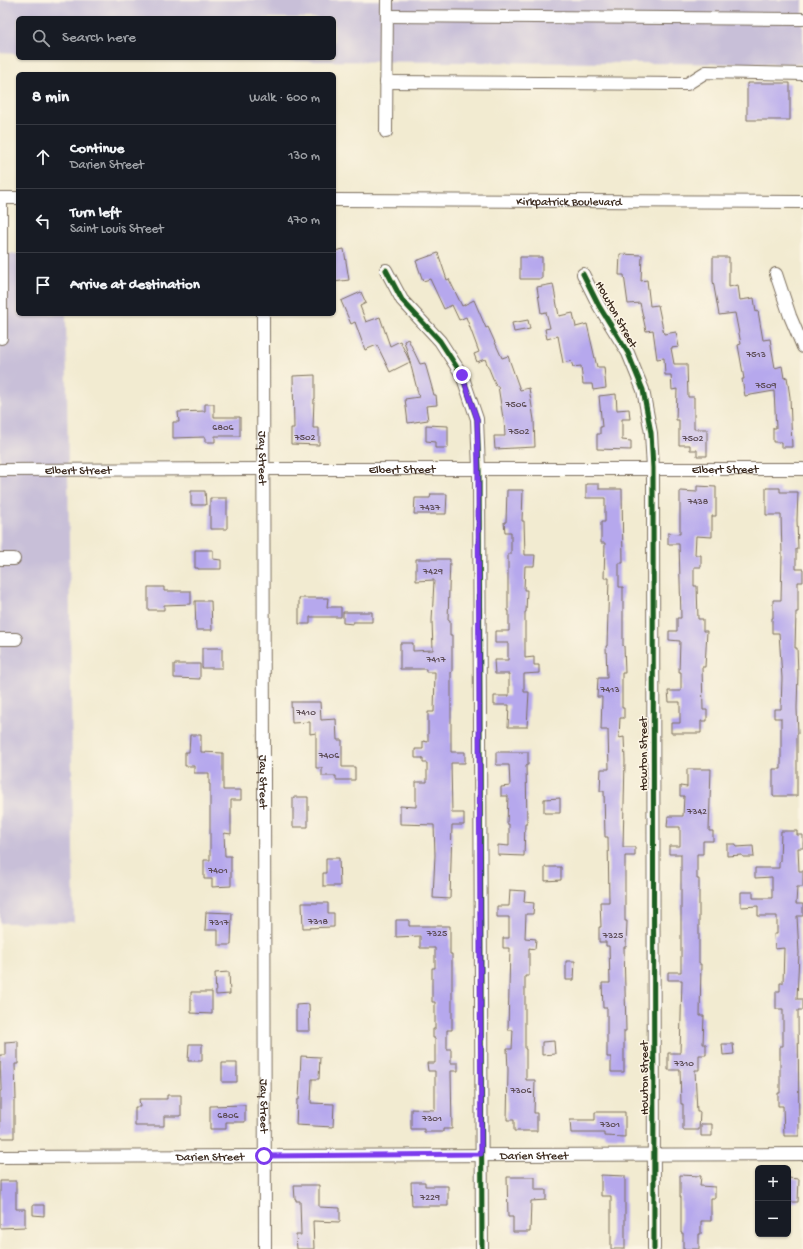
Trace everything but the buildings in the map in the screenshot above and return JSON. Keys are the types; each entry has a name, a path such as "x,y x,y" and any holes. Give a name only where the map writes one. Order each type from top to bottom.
{"street":[{"path":"386,132 387,0"},
{"path":"387,16 803,19"},
{"path":"386,82 686,84 706,72 803,74"},
{"path":"1,338 0,198 16,198"},
{"name":"Kirkpatrick Boulevard","path":"336,200 803,202"},
{"path":"386,270 402,300 440,341 462,375 477,419 482,1249"},
{"name":"Howton Street","path":"583,274 599,306 628,353 643,390 651,433 653,468 654,1249"},
{"path":"776,274 790,316 803,346"},
{"name":"Jay Street","path":"263,316 265,1249"},
{"name":"Elbert Street","path":"0,470 263,468 803,469"},
{"path":"0,559 14,559"},
{"path":"0,639 16,639"},
{"name":"Darien Street","path":"0,1157 481,1154 803,1154"}],"shaded area":[{"path":"0,0 803,0 803,64 269,60 336,60 336,16 16,16 16,54 0,53"},
{"path":"0,254 16,254 16,316 66,316 74,922 0,923"}],"cycle path":[{"path":"386,270 402,300 440,341 462,375 477,419 479,469 482,1249"},
{"path":"583,274 599,306 628,353 643,390 651,433 653,468 654,1249"}],"route":[{"path":"264,1156 481,1154 477,419 462,375"}]}
